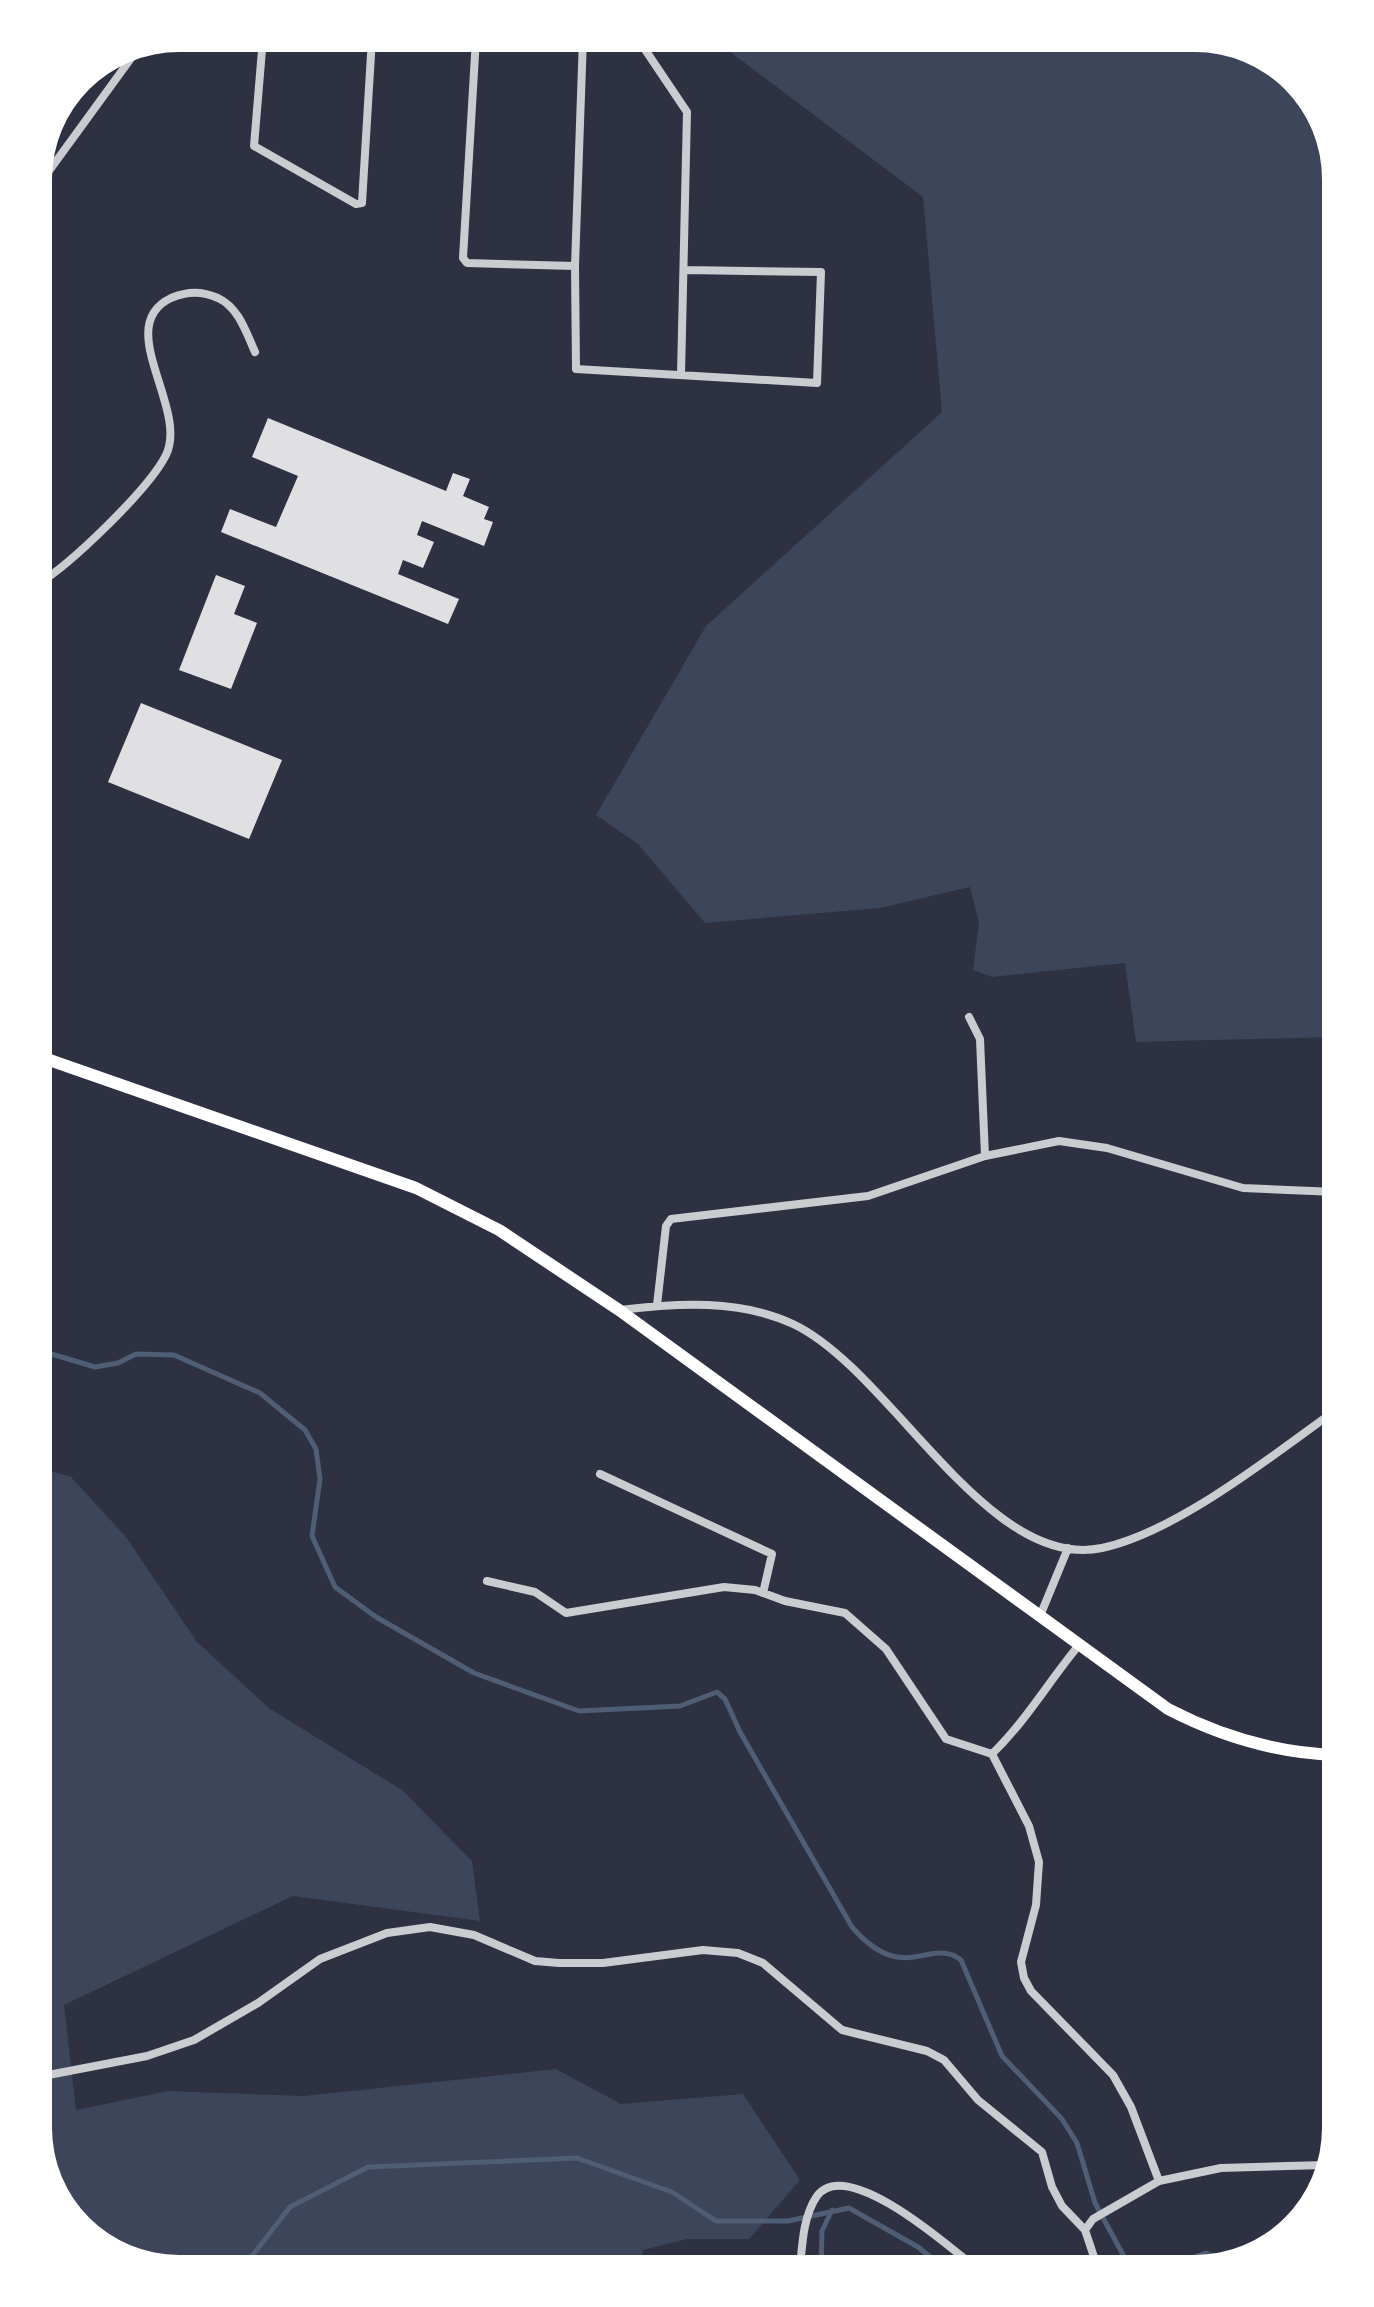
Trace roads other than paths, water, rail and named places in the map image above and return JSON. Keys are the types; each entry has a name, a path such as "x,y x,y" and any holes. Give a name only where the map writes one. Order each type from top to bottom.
{"main road":[{"path":"52,1061 416,1188 499,1230 619,1310 1168,1709 1198,1724 1263,1746 1322,1755"}],"street":[{"path":"262,52 254,146 356,204 362,203 371,52"},
{"path":"475,52 463,258 467,263 575,266"},
{"path":"582,52 575,266 576,369 817,383 821,272 685,270"},
{"path":"649,52 687,112 681,375"},
{"path":"53,166 127,64"},
{"path":"52,575 82,550 167,453 171,419 150,355 148,333 153,314 166,301 181,294 204,292 224,301 237,314 255,352"},
{"path":"969,1017 980,1039 985,1156"},
{"path":"657,1305 666,1226 671,1219 868,1196 985,1156 1059,1141 1080,1142 1243,1188 1322,1191"},
{"path":"619,1310 702,1304 741,1309 792,1323 824,1342 862,1376 967,1488 998,1515 1039,1542 1068,1548 1101,1549 1162,1525 1254,1470 1322,1420"},
{"path":"600,1474 772,1554 763,1593"},
{"path":"1040,1616 1068,1548"},
{"path":"487,1581 535,1592 566,1613 640,1603 700,1589 724,1587 763,1593 845,1613 886,1649 946,1739 992,1754 1029,1826 1039,1862 1036,1905 1021,1962 1024,1978 1031,1991 1113,2075 1131,2107 1159,2181"},
{"path":"992,1754 1038,1704 1056,1673 1079,1645"},
{"path":"52,2074 147,2056 194,2040 258,2003 320,1959 387,1933 430,1927 474,1935 535,1961 559,1963 603,1963 703,1950 738,1953 763,1963 842,2030 927,2051 944,2060 978,2100 1042,2152 1052,2187 1062,2206 1085,2230 1093,2255"},
{"path":"1085,2230 1093,2219 1159,2181 1221,2168 1316,2165"},
{"path":"802,2255 804,2233 818,2195 829,2188 857,2188 893,2204 959,2255"}],"waterway":[{"path":"52,1354 95,1367 118,1363 136,1354 174,1355 260,1393 305,1430 316,1449 320,1479 312,1536 335,1587 376,1617 474,1673 579,1711 680,1706 717,1692 725,1699 740,1732 852,1927 870,1945 886,1954 914,1957 938,1953 961,1960 1002,2056 1062,2119 1077,2143 1095,2203 1123,2255"},
{"path":"253,2255 290,2207 368,2167 577,2158 672,2192 716,2221 788,2221 849,2208 928,2255"},
{"path":"821,2255 822,2231 832,2210"},
{"path":"1202,2254 1208,2254"}]}
